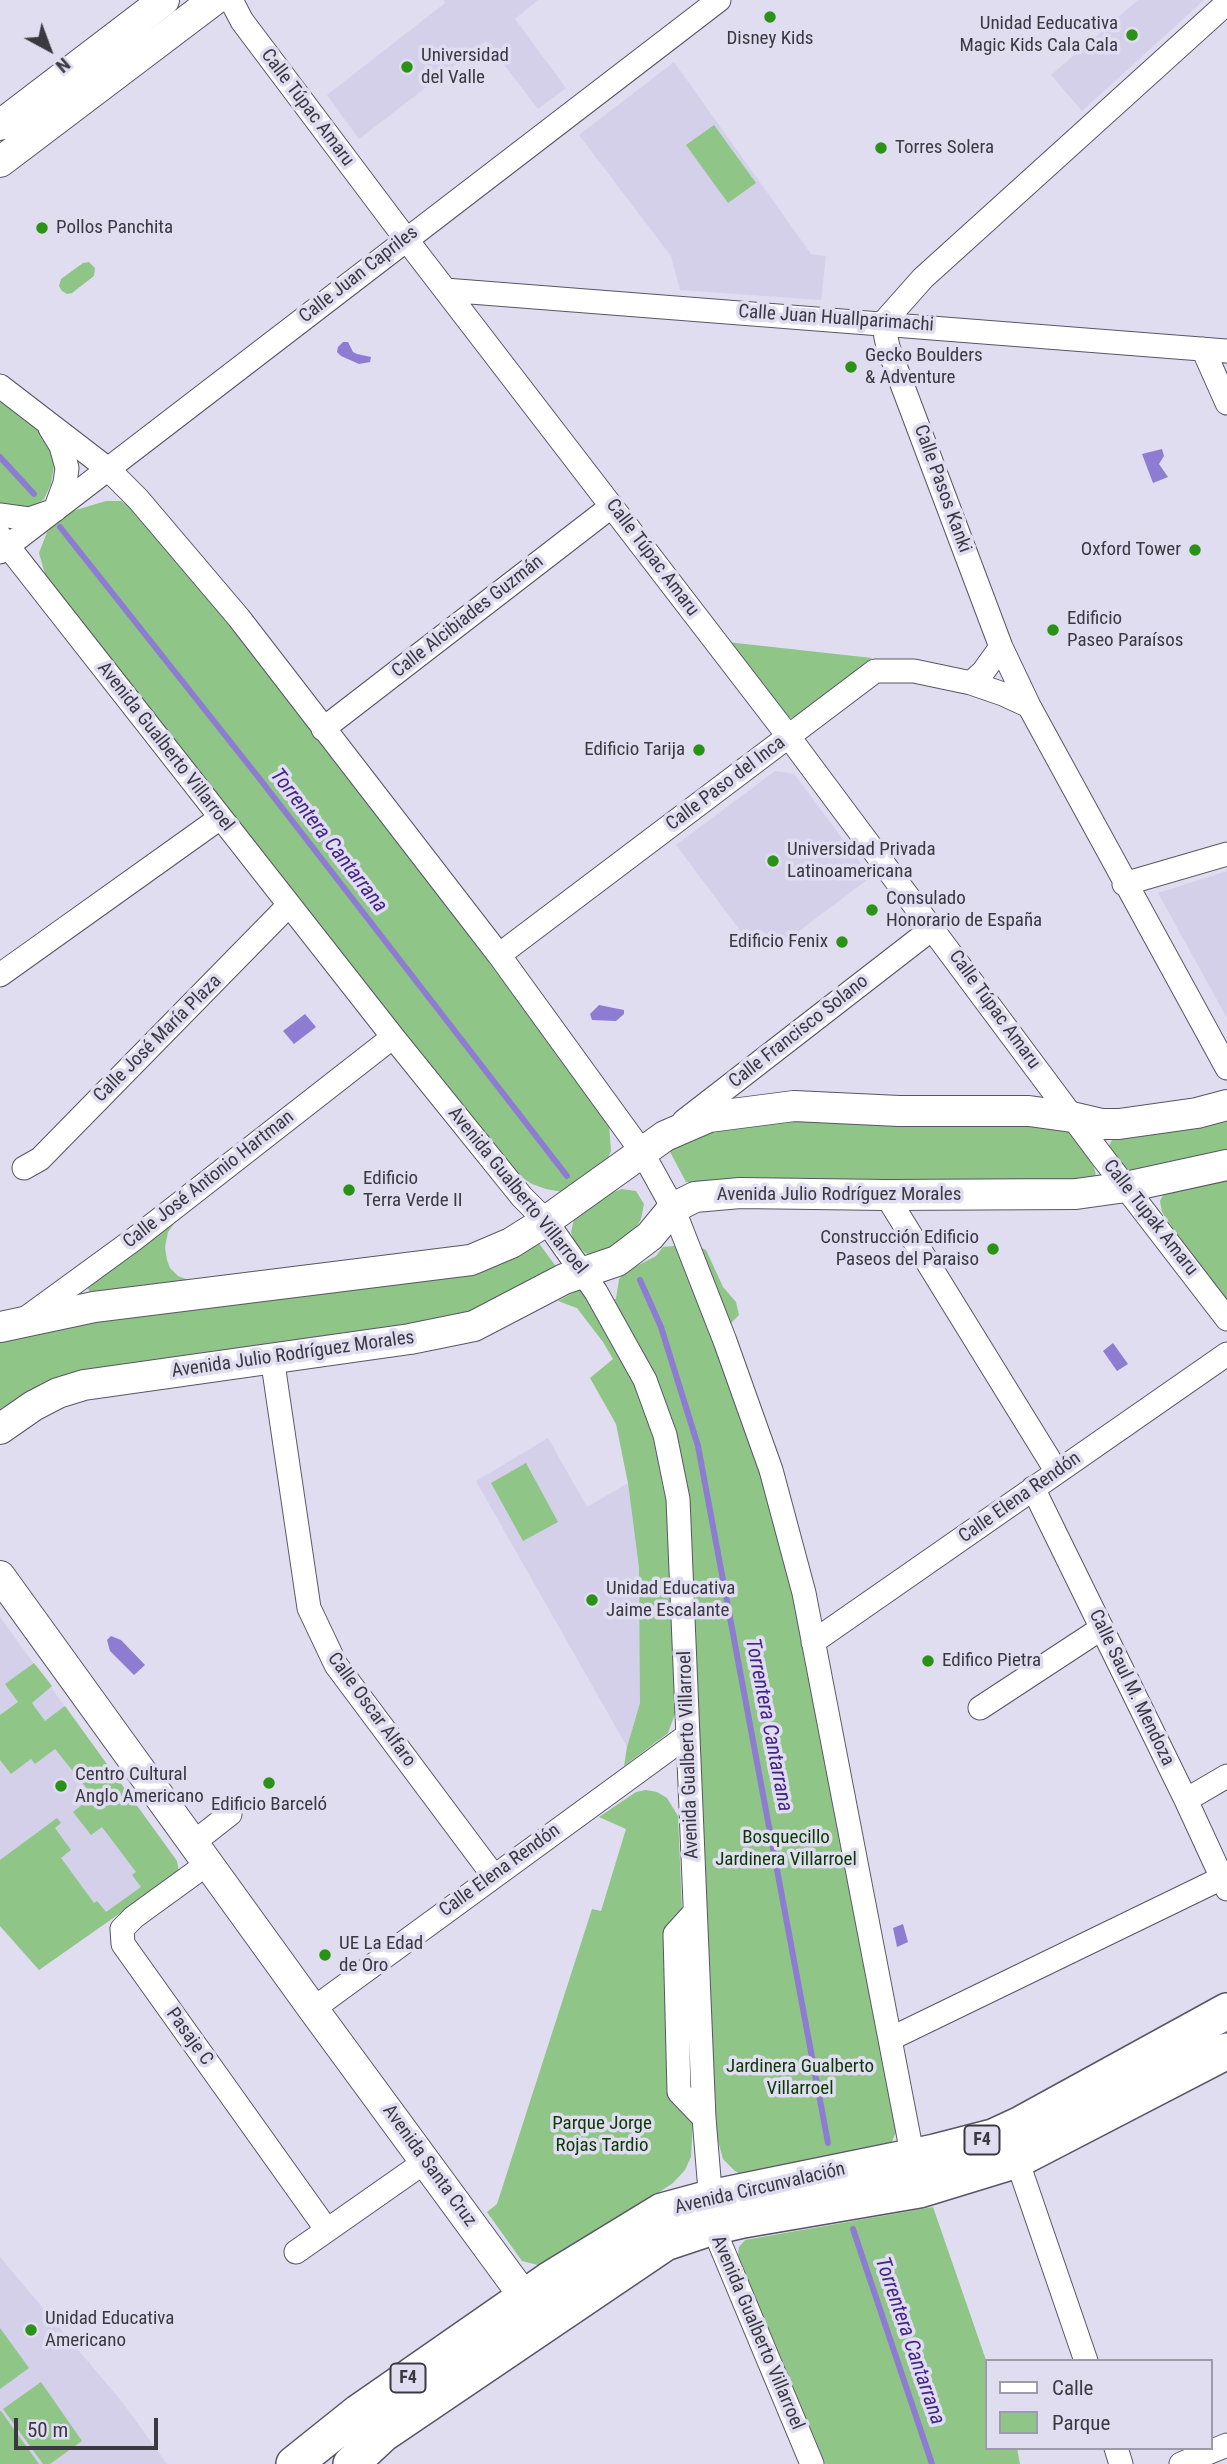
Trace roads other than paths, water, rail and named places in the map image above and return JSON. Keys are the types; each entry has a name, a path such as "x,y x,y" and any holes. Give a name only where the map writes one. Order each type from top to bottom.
{"highway":[{"name":"Avenida Circunvalación","path":"294,2464 359,2412 534,2310 666,2242 712,2212 912,2156 993,2137 1227,2011"},
{"name":"Avenida Circunvalación","path":"712,2212 919,2190 1017,2160 1227,2052"},
{"name":"Avenida Circunvalación","path":"351,2464 383,2434 534,2310"}],"main road":[{"path":"0,125 164,0"},
{"path":"0,162 214,0"},
{"path":"11,1323 94,1307 471,1259 512,1243 654,1144 709,1117 793,1106 899,1111 1029,1111 1102,1124 1119,1124 1197,1113 1227,1105"},
{"name":"Avenida Julio Rodríguez Morales","path":"0,1429 33,1406 58,1393 84,1385 410,1339 474,1326 583,1271 617,1261 650,1236 673,1208 695,1197 740,1193 1076,1194 1126,1187 1227,1164"},
{"name":"Avenida Santa Cruz","path":"0,1576 534,2310"}],"street":[{"name":"Calle Túpac Amaru","path":"231,0 242,22 789,737 1072,1117"},
{"name":"Calle Juan Capriles","path":"3,545 55,510 719,0"},
{"path":"883,323 923,278 1227,3"},
{"name":"Calle Juan Huallparimachi","path":"445,290 1227,351"},
{"name":"Calle Pasos Kanki","path":"883,323 888,347 1001,647 1029,706 1124,884 1227,1068"},
{"path":"1203,349 1227,403"},
{"path":"0,386 108,469 138,499 239,618 499,955 654,1144 673,1208 725,1341 771,1470 804,1593 919,2190"},
{"path":"0,515 29,519 55,510 65,483 66,468 61,446 46,422"},
{"name":"Calle Alcibiades Guzmán","path":"323,729 612,506"},
{"name":"Avenida Gualberto Villarroel","path":"3,545 393,1037 583,1271 645,1380 665,1435 678,1499 704,2118 712,2212 812,2464"},
{"path":"971,683 983,672 1001,647"},
{"name":"Calle Paso del Inca","path":"499,955 876,671 914,671 971,683 1029,706"},
{"path":"0,975 220,818"},
{"path":"1124,884 1227,854"},
{"name":"Calle José María Plaza","path":"24,1168 40,1159 289,905"},
{"name":"Calle Francisco Solano","path":"654,1144 933,928"},
{"name":"Calle José Antonio Hartman","path":"11,1323 133,1240 393,1037"},
{"name":"Calle Tupak Amaru","path":"1072,1117 1227,1319"},
{"path":"886,1195 1057,1472"},
{"name":"Calle Elena Rendón","path":"813,1642 1227,1354"},
{"name":"Calle Oscar Alfaro","path":"272,1357 309,1608 336,1665 493,1875"},
{"name":"Calle Saul M. Mendoza","path":"1033,1488 1186,1800 1224,1884"},
{"path":"980,1708 1101,1628"},
{"name":"Calle Elena Rendón","path":"313,2009 688,1735"},
{"path":"1186,1800 1227,1776"},
{"name":"Pasaje C","path":"230,1814 200,1854 122,1929 122,1944 327,2230"},
{"path":"890,2039 1224,1884"},
{"path":"1017,2160 1085,2359"},
{"path":"296,2252 426,2161"},
{"path":"1181,2464 1227,2445"}],"waterway":[{"name":"Torrentera Cantarrana","path":"0,457 34,494"},
{"name":"Torrentera Cantarrana","path":"60,527 259,778 567,1176"},
{"name":"Torrentera Cantarrana","path":"640,1280 661,1327 698,1446 828,2143"},
{"name":"Torrentera Cantarrana","path":"853,2229 932,2464"}],"place":[{"name":"Disney Kids","path":"770,17"},
{"name":"Unidad Eeducativa Magic Kids Cala Cala","path":"1132,35"},
{"name":"Universidad del Valle","path":"407,67"},
{"name":"Torres Solera","path":"881,148"},
{"name":"Pollos Panchita","path":"42,228"},
{"name":"Gecko Boulders & Adventure","path":"851,367"},
{"name":"Oxford Tower","path":"1195,550"},
{"name":"Edificio Paseo Paraísos","path":"1053,630"},
{"name":"Edificio Tarija","path":"699,750"},
{"name":"Universidad Privada Latinoamericana","path":"773,861"},
{"name":"Consulado Honorario de España","path":"872,910"},
{"name":"Edificio Fenix","path":"842,942"},
{"name":"Edificio Terra Verde II","path":"349,1190"},
{"name":"Construcción Edificio Paseos del Paraiso","path":"993,1249"},
{"name":"Unidad Educativa Jaime Escalante","path":"592,1600"},
{"name":"Edifico Pietra","path":"928,1661"},
{"name":"Edificio Barceló","path":"269,1783"},
{"name":"Centro Cultural Anglo Americano","path":"61,1786"},
{"name":"UE La Edad de Oro","path":"325,1955"},
{"name":"Unidad Educativa Americano","path":"31,2330"}],"park label":[{"name":"Bosquecillo Jardinera Villarroel","path":"786,1849"},
{"name":"Jardinera Gualberto Villarroel","path":"800,2078"},
{"name":"Parque Jorge Rojas Tardio","path":"602,2135"}]}
